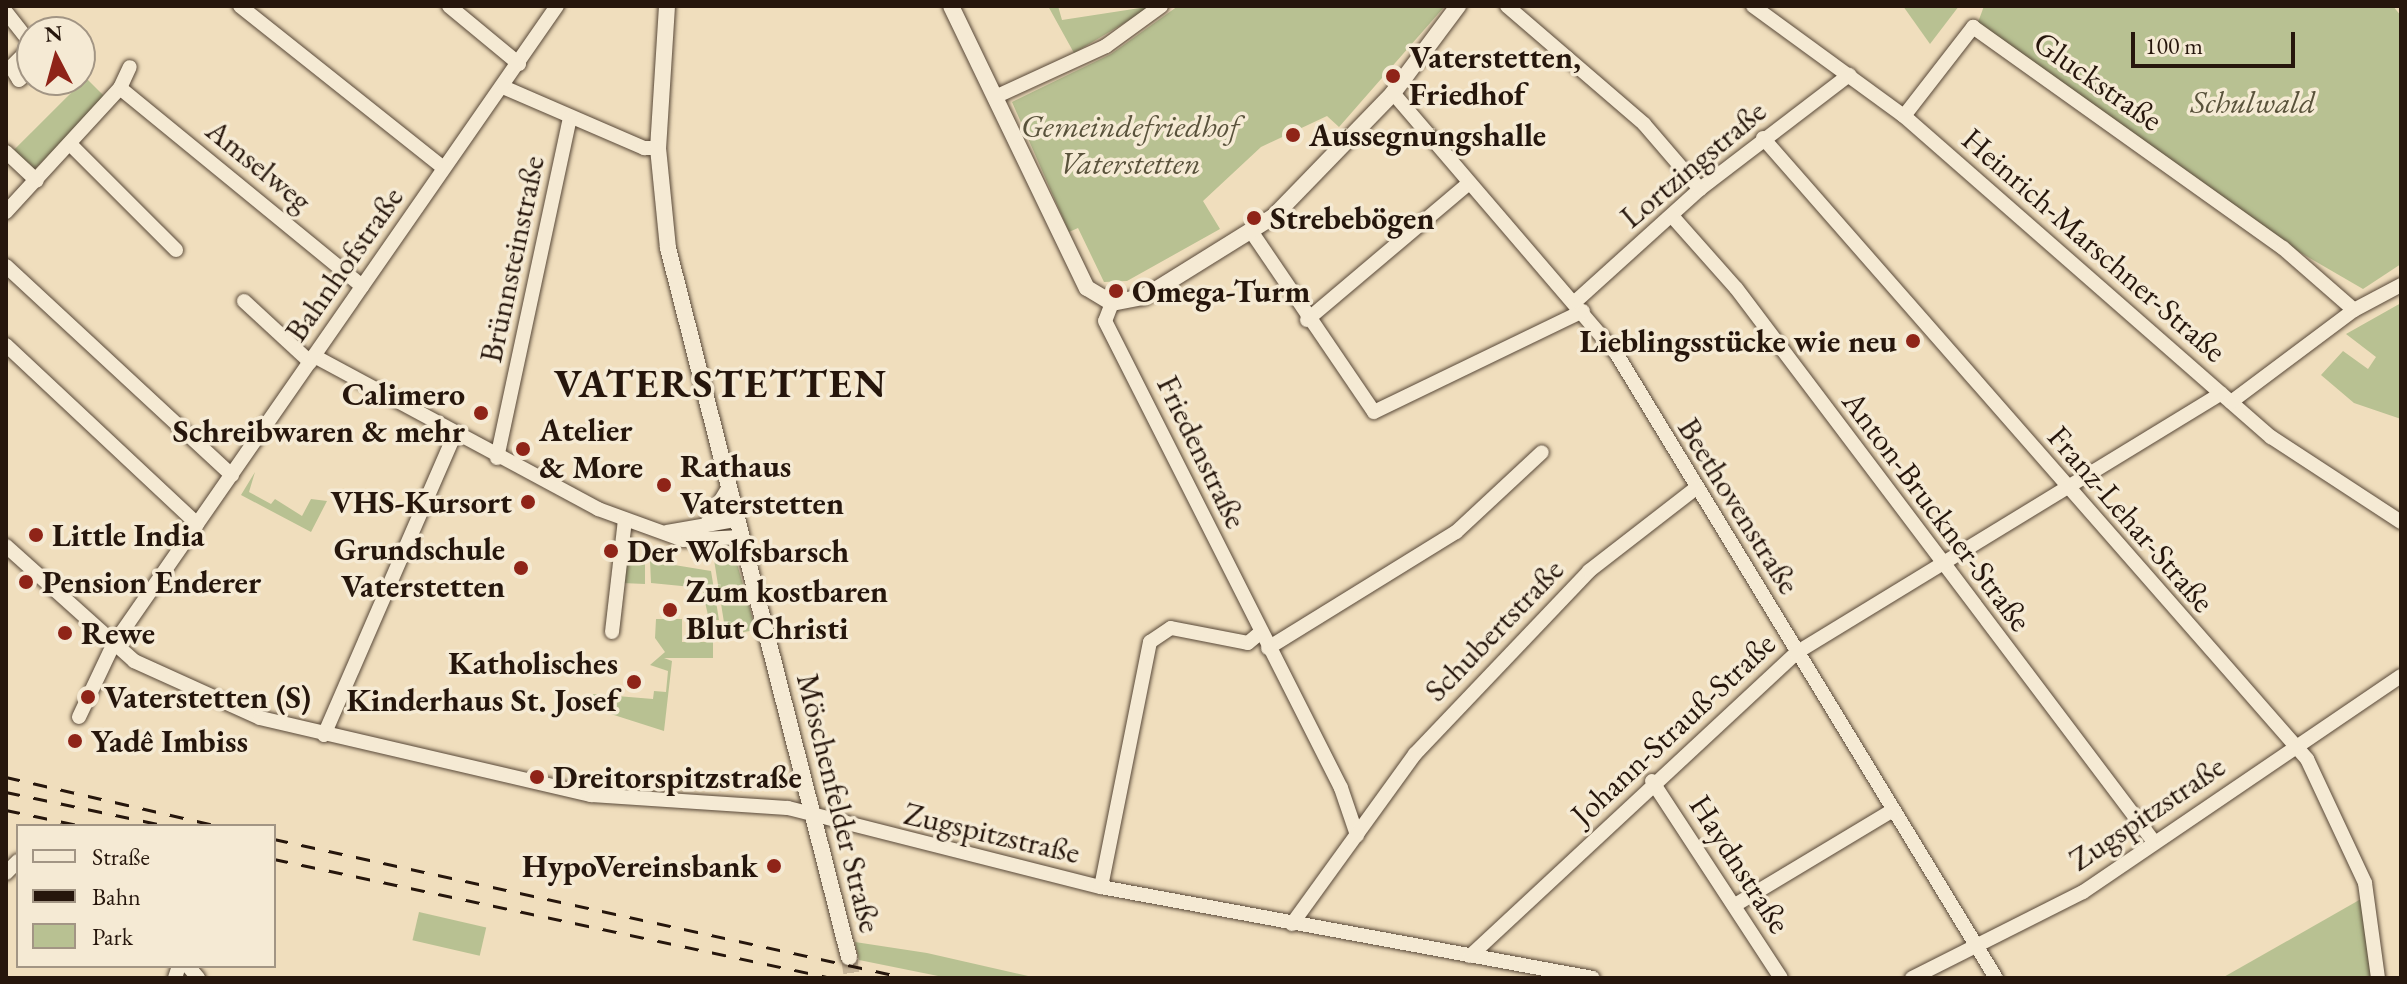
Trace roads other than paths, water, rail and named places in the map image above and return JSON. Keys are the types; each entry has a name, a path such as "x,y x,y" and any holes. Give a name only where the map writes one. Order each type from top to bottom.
{"street":[{"path":"240,6 444,168"},
{"path":"449,6 519,64"},
{"name":"Bahnhofstraße","path":"79,717 113,645 557,6"},
{"name":"Möschenfelder Straße","path":"667,6 658,148 678,301 817,816 849,957"},
{"path":"951,6 1087,288 1112,303 1144,297 1253,234 1393,93 1458,6"},
{"path":"995,97 1106,46 1161,6"},
{"path":"1507,6 1644,124 1700,189"},
{"name":"Heinrich-Marschner-Straße","path":"1753,6 1904,116 2226,398 2324,476 2401,522"},
{"name":"Gluckstraße","path":"1904,116 1973,27 2283,248 2354,310"},
{"path":"6,212 120,88 130,67"},
{"name":"Lortzingstraße","path":"1307,320 1374,412 1580,306 1700,189 1849,75"},
{"path":"503,87 570,118 658,148"},
{"name":"Amselweg","path":"120,88 362,286"},
{"name":"Beethovenstraße","path":"1393,93 1580,306 1696,488 1996,978"},
{"name":"Brünnsteinstraße","path":"497,458 570,118"},
{"name":"Franz-Lehar-Straße","path":"1763,138 2294,747 2337,811 2357,860 2378,978"},
{"path":"70,144 176,250"},
{"path":"6,152 37,181"},
{"path":"1253,234 1307,320 1469,183"},
{"name":"Anton-Bruckner-Straße","path":"1672,216 1736,288 2154,842"},
{"path":"6,266 232,475"},
{"name":"Johann-Strauß-Straße","path":"1470,956 1652,781 1796,653 2226,398 2354,310 2401,285"},
{"path":"244,301 312,359 497,458 625,520 683,540 741,537"},
{"name":"Friedenstraße","path":"1112,303 1105,321 1341,788 1357,835"},
{"path":"6,345 197,524"},
{"path":"324,735 455,434"},
{"path":"1268,648 1456,532 1542,452"},
{"name":"Schubertstraße","path":"1357,835 1415,754 1583,576 1696,488"},
{"path":"706,525 727,490"},
{"path":"612,632 625,520"},
{"path":"663,533 736,520"},
{"name":"Zugspitzstraße","path":"8,553 113,645 225,707 324,735 591,795 754,803 1101,887 1593,978"},
{"path":"1101,887 1150,642 1171,628 1248,643 1260,633"},
{"name":"Zugspitzstraße","path":"1912,978 2083,892 2401,676"},
{"name":"Haydnstraße","path":"1652,781 1781,978"},
{"path":"1735,905 1893,810"},
{"path":"1292,924 1357,835"}],"tunnel":[{"path":"849,957 852,978"}],"railway":[{"path":"6,777 209,824"},
{"path":"6,792 158,824"},
{"path":"6,810 72,824"},
{"path":"276,839 907,978"},
{"path":"276,859 832,978"}],"place":[{"name":"Vaterstetten, Friedhof","path":"1393,76"},
{"name":"Aussegnungshalle","path":"1293,135"},
{"name":"Strebebögen","path":"1254,218"},
{"name":"Omega-Turm","path":"1116,291"},
{"name":"Lieblingsstücke wie neu","path":"1913,341"},
{"name":"Calimero Schreibwaren & mehr","path":"481,413"},
{"name":"Atelier & More","path":"523,449"},
{"name":"Rathaus Vaterstetten","path":"664,485"},
{"name":"VHS-Kursort","path":"528,502"},
{"name":"Little India","path":"36,535"},
{"name":"Der Wolfsbarsch","path":"611,551"},
{"name":"Grundschule Vaterstetten","path":"521,568"},
{"name":"Pension Enderer","path":"26,582"},
{"name":"Zum kostbaren Blut Christi","path":"670,610"},
{"name":"Rewe","path":"65,633"},
{"name":"Katholisches Kinderhaus St. Josef","path":"634,682"},
{"name":"Vaterstetten (S)","path":"88,697"},
{"name":"Yadê Imbiss","path":"75,741"},
{"name":"Dreitorspitzstraße","path":"537,777"},
{"name":"HypoVereinsbank","path":"774,866"}],"district":[{"name":"VATERSTETTEN","path":"721,383"}],"park label":[{"name":"Schulwald","path":"2253,102"},
{"name":"Gemeindefriedhof Vaterstetten","path":"1130,146"}]}
